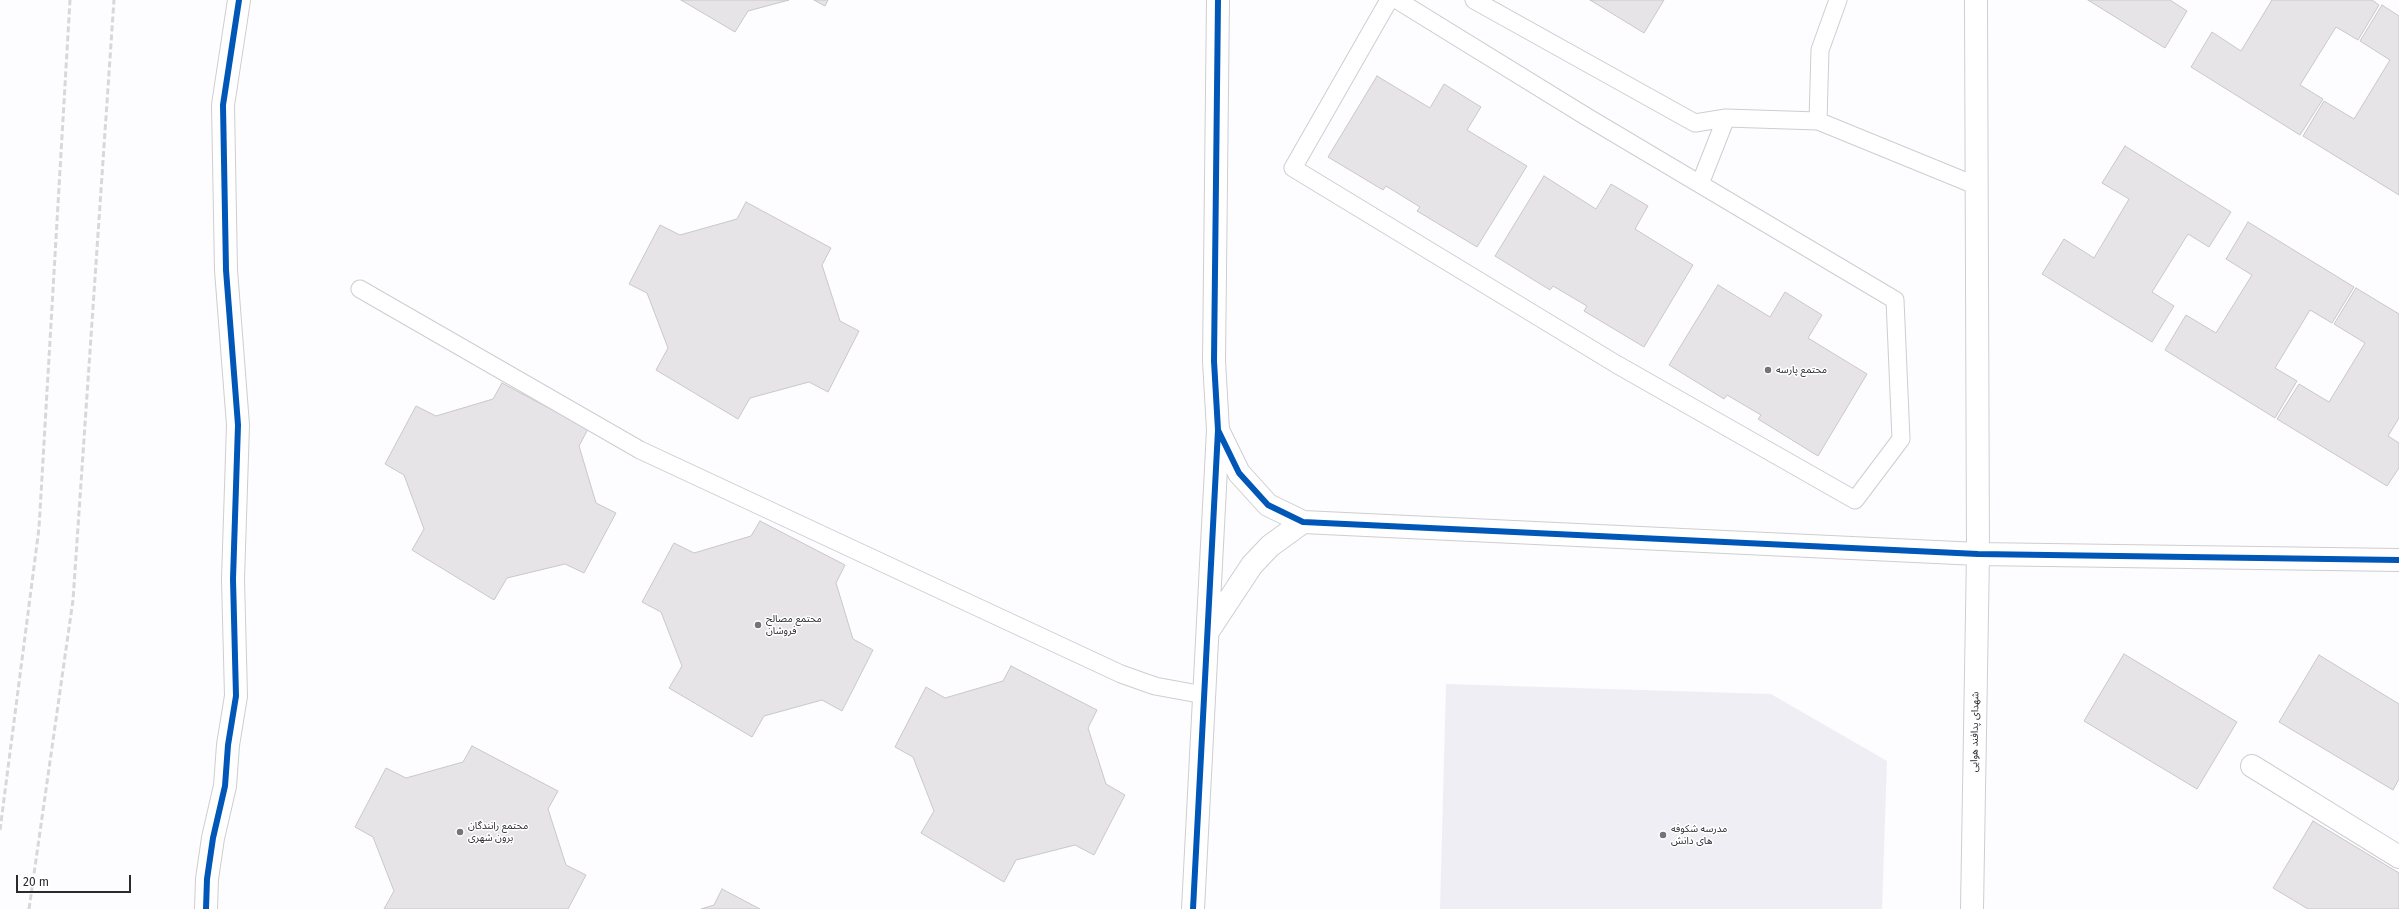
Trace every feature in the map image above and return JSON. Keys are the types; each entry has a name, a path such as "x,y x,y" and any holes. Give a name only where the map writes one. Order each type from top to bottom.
{"street":[{"path":"206,909 207,879 213,838 224,786 228,745 236,696 233,578 238,425 226,270 223,105 239,0"},
{"path":"1193,909 1218,430 1214,361 1218,0"},
{"name":"شهدای پدافند هوایی","path":"1972,909 1978,554 1976,0"},
{"path":"1218,430 1239,473 1268,505 1303,522 1978,554 2399,560"},
{"path":"1208,633 1252,565 1270,546 1303,522"},
{"path":"2252,766 2399,857"}],"lane":[{"path":"1389,0 1293,168 1616,364 1855,500 1901,439 1895,300 1700,184 1397,0"},
{"path":"1474,0 1695,123 1726,118 1818,121 1977,186"},
{"path":"1818,121 1820,50 1838,0"},
{"path":"1700,184 1726,118"},
{"path":"360,289 640,450 1121,674 1155,686 1204,695"}],"shaded area":[{"name":"مدرسه شکوفه های دانش","path":"1446,684 1771,694 1887,761 1882,909 1440,909"}],"building":[{"path":"681,0 789,0 748,11 735,32"},
{"path":"814,0 828,0 825,6"},
{"path":"1590,0 1664,0 1644,33"},
{"path":"2088,0 2170,0 2187,11 2165,48"},
{"path":"2272,0 2372,0 2379,5 2358,40 2336,27 2300,85 2323,99 2300,135 2191,67 2212,32 2241,51"},
{"path":"2382,5 2399,16 2399,195 2303,136 2324,101 2354,119 2390,60 2360,41"},
{"path":"1377,76 1430,108 1444,84 1481,107 1467,130 1527,166 1477,247 1417,211 1420,207 1386,186 1383,190 1328,157"},
{"path":"2125,146 2231,212 2209,247 2188,234 2152,292 2174,306 2152,342 2042,274 2064,239 2094,258 2129,199 2102,183"},
{"path":"1544,176 1596,209 1611,184 1648,206 1635,229 1693,265 1644,347 1584,311 1587,306 1553,286 1550,290 1495,256"},
{"path":"746,202 831,248 822,265 840,321 859,331 828,392 809,382 750,398 738,419 656,370 668,348 647,293 629,284 660,225 680,235 737,219"},
{"path":"2248,222 2354,287 2332,323 2310,310 2275,368 2297,381 2275,418 2165,350 2186,315 2216,333 2252,275 2226,259"},
{"name":"محتمع پارسه","path":"1718,285 1770,317 1785,292 1822,315 1808,338 1867,374 1818,456 1758,419 1761,415 1727,395 1724,399 1669,365"},
{"path":"2356,288 2399,314 2399,418 2388,436 2399,443 2399,468 2387,486 2277,419 2299,384 2329,402 2365,343 2334,324"},
{"path":"502,383 588,429 579,446 596,503 616,513 584,573 565,564 507,578 494,600 412,550 424,529 404,475 385,464 416,406 436,416 493,399"},
{"name":"محتمع مصالح فروشان","path":"760,521 845,565 836,583 853,639 873,650 842,711 822,700 764,716 752,737 669,688 682,666 661,612 642,602 674,543 694,553 751,536"},
{"path":"2124,654 2237,722 2197,789 2084,721"},
{"path":"2319,655 2399,704 2399,779 2393,790 2279,722"},
{"path":"1011,666 1097,710 1088,728 1106,784 1125,795 1094,855 1075,845 1016,860 1004,882 921,833 934,811 913,757 895,747 926,687 945,698 1003,681"},
{"name":"محتمع رانندگان برون شهری","path":"472,746 558,791 548,809 566,865 586,875 568,909 384,909 394,891 373,837 355,827 386,768 406,778 463,762"},
{"path":"2313,821 2399,873 2399,909 2308,909 2273,888"},
{"path":"722,889 760,909 701,909 714,905"}],"railway":[{"path":"0,830 39,528 70,0"},
{"path":"29,909 73,600 114,0"}],"cycle path":[{"path":"206,909 207,879 213,838 225,786 228,745 236,696 233,579 238,425 226,270 223,105 239,0"},
{"path":"1193,909 1218,430 1214,361 1218,0"},
{"path":"1218,430 1239,473 1268,505 1303,522 1978,554 2399,560"}],"place":[{"name":"محتمع پارسه","path":"1768,370"},
{"name":"محتمع مصالح فروشان","path":"758,625"},
{"name":"محتمع رانندگان برون شهری","path":"460,832"},
{"name":"مدرسه شکوفه های دانش","path":"1663,835"}]}
